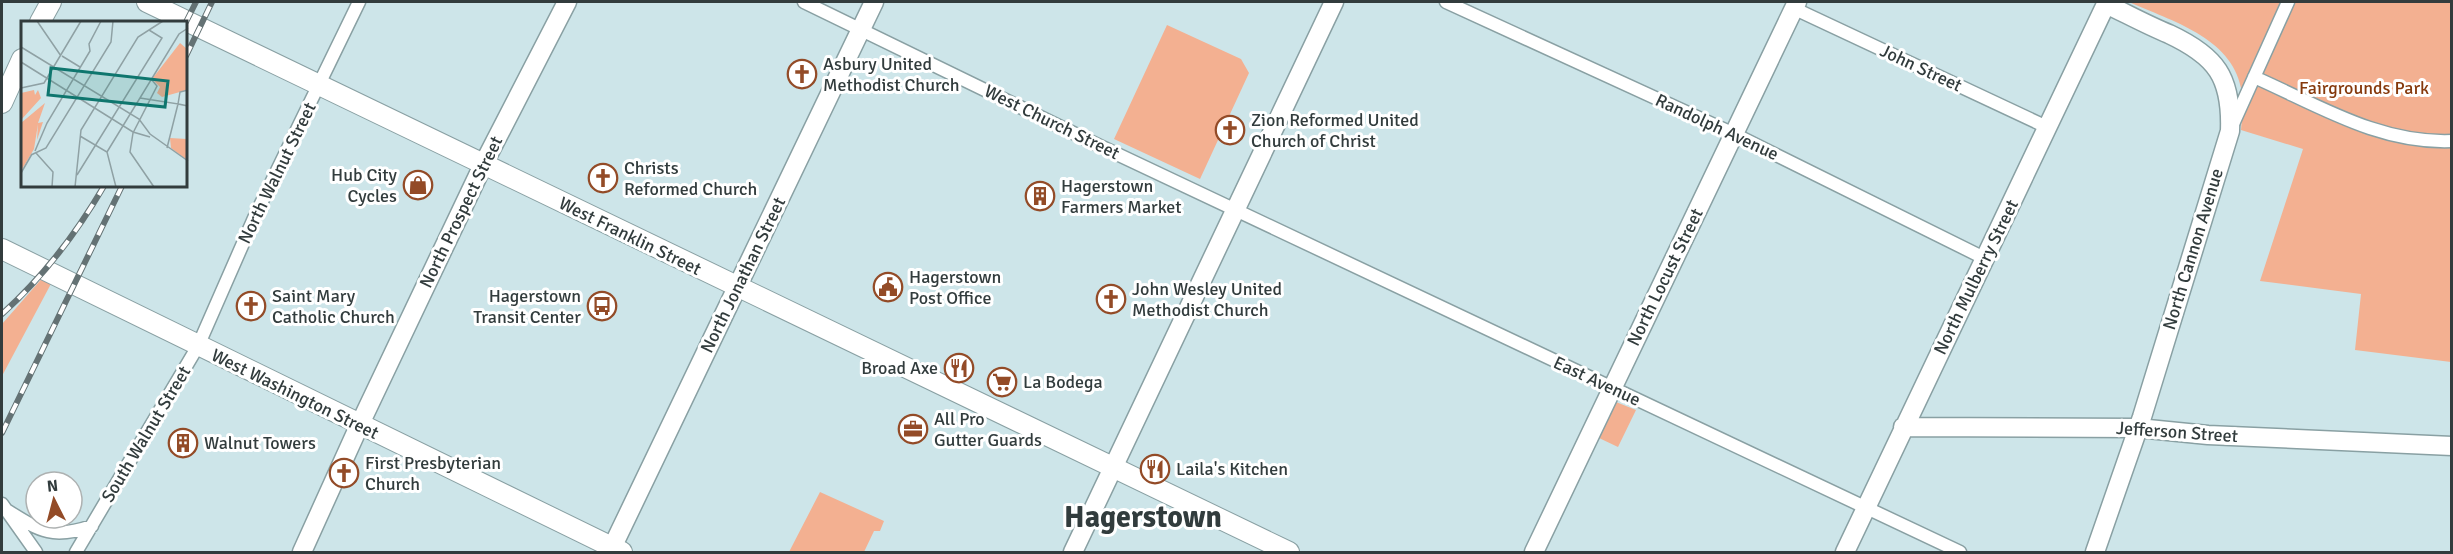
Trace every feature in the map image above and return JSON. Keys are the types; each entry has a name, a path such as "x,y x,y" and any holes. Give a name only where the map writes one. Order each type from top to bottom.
{"main road":[{"path":"41,21 51,2"},
{"name":"West Franklin Street","path":"147,2 187,21"},
{"name":"North Prospect Street","path":"302,552 483,165 567,2"},
{"name":"North Jonathan Street","path":"615,551 736,287 873,2"},
{"path":"1073,552 1334,2"},
{"name":"North Cannon Avenue","path":"2095,552 2138,428 2230,131 2231,111 2226,83 2212,61 2188,42 2104,2"},
{"name":"North Mulberry Street","path":"1845,552 1903,427 2049,128 2104,2"},
{"name":"North Locust Street","path":"1534,552 1795,5"},
{"name":"West Franklin Street","path":"188,22 1289,552"},
{"path":"2,103 21,62"},
{"name":"West Washington Street","path":"2,249 615,551"},
{"name":"Jefferson Street","path":"1903,427 2138,428 2208,435 2451,446"}],"street":[{"name":"North Walnut Street","path":"198,346 255,216 359,2"},
{"name":"West Church Street","path":"804,2 1235,210"},
{"name":"Randolph Avenue","path":"1446,2 1734,134 1986,259"},
{"path":"2230,131 2288,2"},
{"name":"John Street","path":"1795,5 2049,128"},
{"path":"2254,77 2377,132 2408,138 2451,141"},
{"name":"East Avenue","path":"1235,210 1960,552"},
{"name":"South Walnut Street","path":"76,552 198,346"},
{"path":"5,507 55,533 73,532 92,526"},
{"path":"5,507 36,552"}],"green space":[{"name":"Fairgrounds Park","path":"2129,2 2451,2 2451,362 2355,350 2361,294 2260,281 2303,149 2241,130 2243,104 2241,88 2235,70 2225,56 2197,33"},
{"path":"1167,25 1241,59 1249,73 1200,179 1114,139"},
{"path":"45,275 53,280 2,376 2,324"},
{"path":"1616,402 1636,410 1618,447 1599,438"},
{"path":"820,492 884,521 880,531 874,531 864,552 789,552"}],"railway":[{"path":"186,21 196,2"},
{"path":"188,52 212,2"},
{"path":"2,314 58,254 103,188"},
{"path":"2,433 121,188"}],"place":[{"name":"Asbury United Methodist Church","path":"802,74"},
{"name":"Zion Reformed United Church of Christ","path":"1230,130"},
{"name":"Christs Reformed Church","path":"603,178"},
{"name":"Hub City Cycles","path":"418,185"},
{"name":"Hagerstown Farmers Market","path":"1040,196"},
{"name":"Hagerstown Post Office","path":"888,287"},
{"name":"John Wesley United Methodist Church","path":"1111,299"},
{"name":"Saint Mary Catholic Church","path":"251,306"},
{"name":"Hagerstown Transit Center","path":"602,306"},
{"name":"Broad Axe","path":"959,368"},
{"name":"La Bodega","path":"1002,382"},
{"name":"All Pro Gutter Guards","path":"913,429"},
{"name":"Walnut Towers","path":"183,443"},
{"name":"Laila's Kitchen","path":"1155,469"},
{"name":"First Presbyterian Church","path":"344,473"}],"district":[{"name":"Hagerstown","path":"1143,517"}]}
